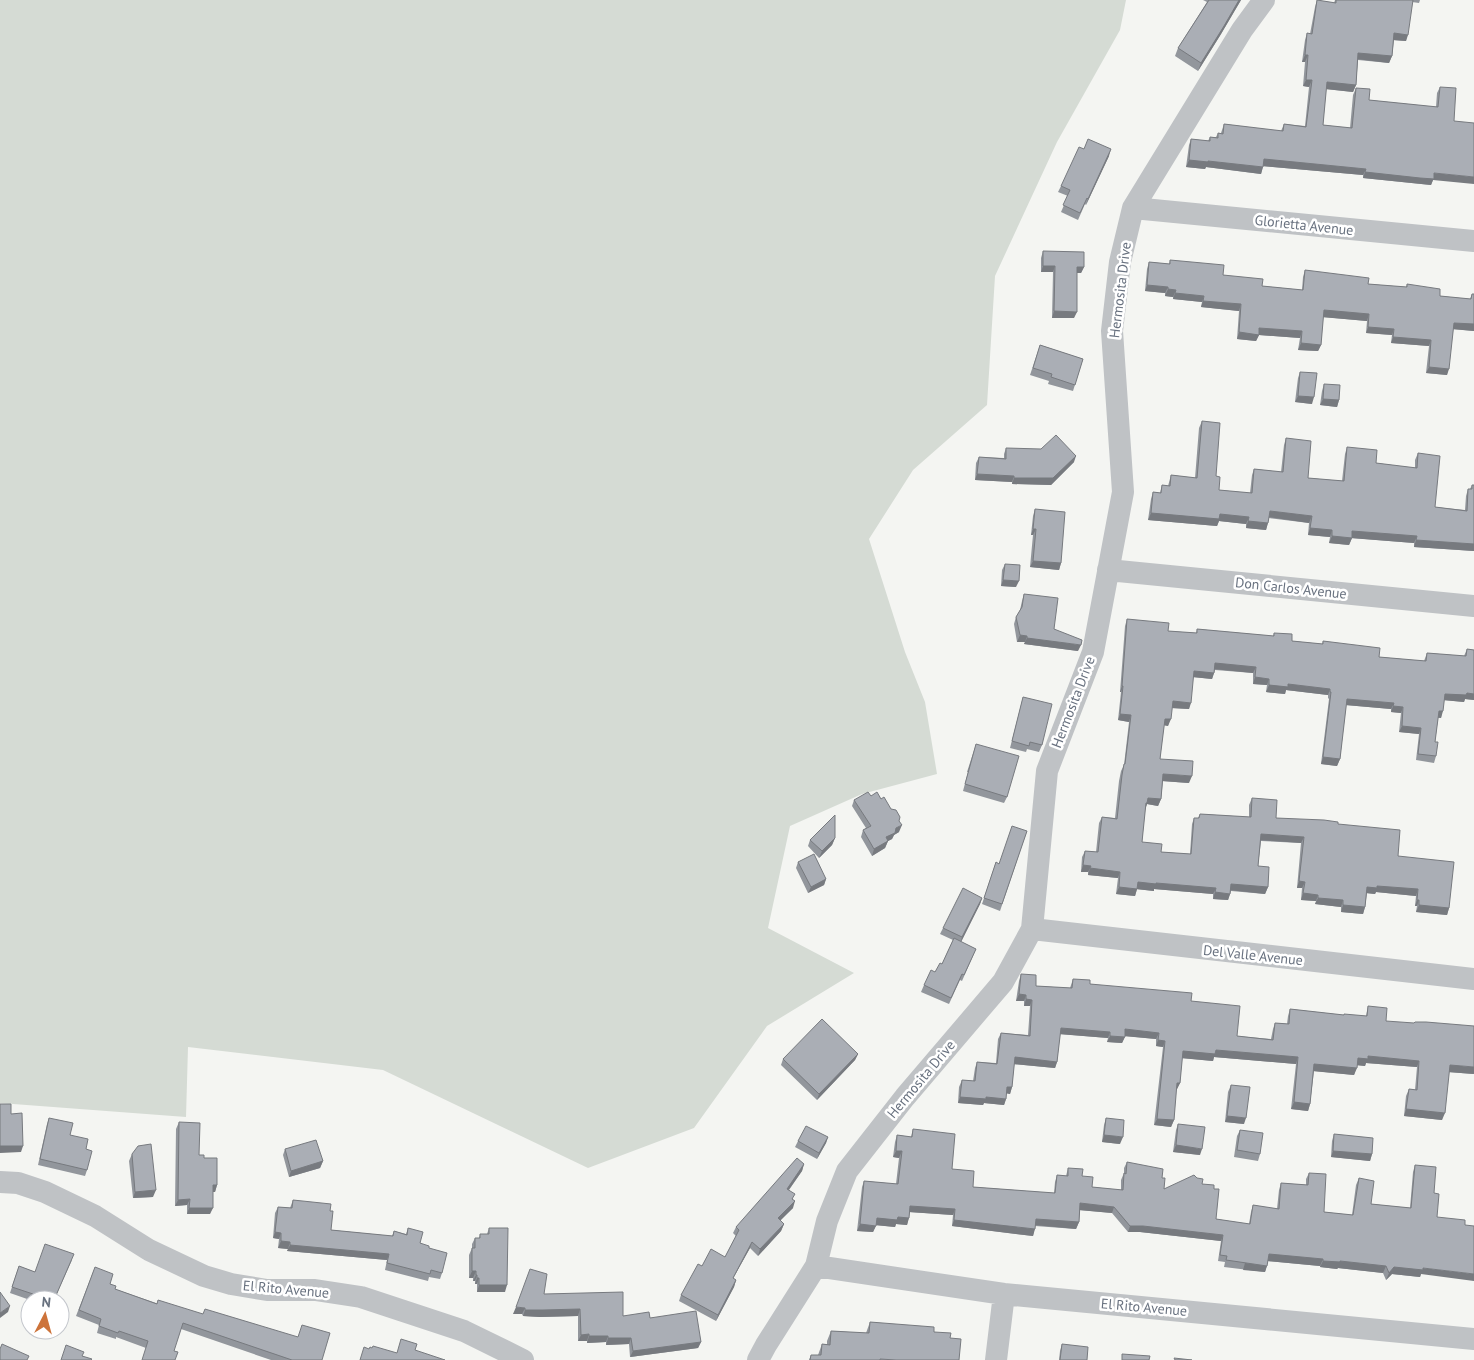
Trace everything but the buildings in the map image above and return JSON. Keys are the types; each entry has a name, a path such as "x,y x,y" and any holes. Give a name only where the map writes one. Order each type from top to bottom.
{"street":[{"name":"Hermosita Drive","path":"758,1360 766,1344 816,1266 827,1221 846,1171 905,1097 1004,982 1032,929 1047,771 1093,652 1123,492 1112,331 1120,262 1133,208 1242,30 1264,0"},
{"name":"Glorietta Avenue","path":"1133,208 1474,241"},
{"name":"Don Carlos Avenue","path":"1108,570 1474,606"},
{"name":"Del Valle Avenue","path":"1032,929 1474,979"},
{"name":"El Rito Avenue","path":"0,1182 18,1183 45,1192 95,1216 148,1250 204,1276 231,1284 267,1290 315,1290 360,1297 464,1332 523,1360"},
{"name":"El Rito Avenue","path":"816,1266 1004,1294 1474,1339"},
{"path":"996,1360 1004,1294"}],"shaded area":[{"path":"0,0 1126,0 1120,30 1057,142 995,276 987,405 913,470 869,539 905,652 925,702 937,774 862,794 790,826 768,928 854,973 767,1026 694,1128 588,1168 383,1070 188,1047 186,1117 0,1103"}]}
